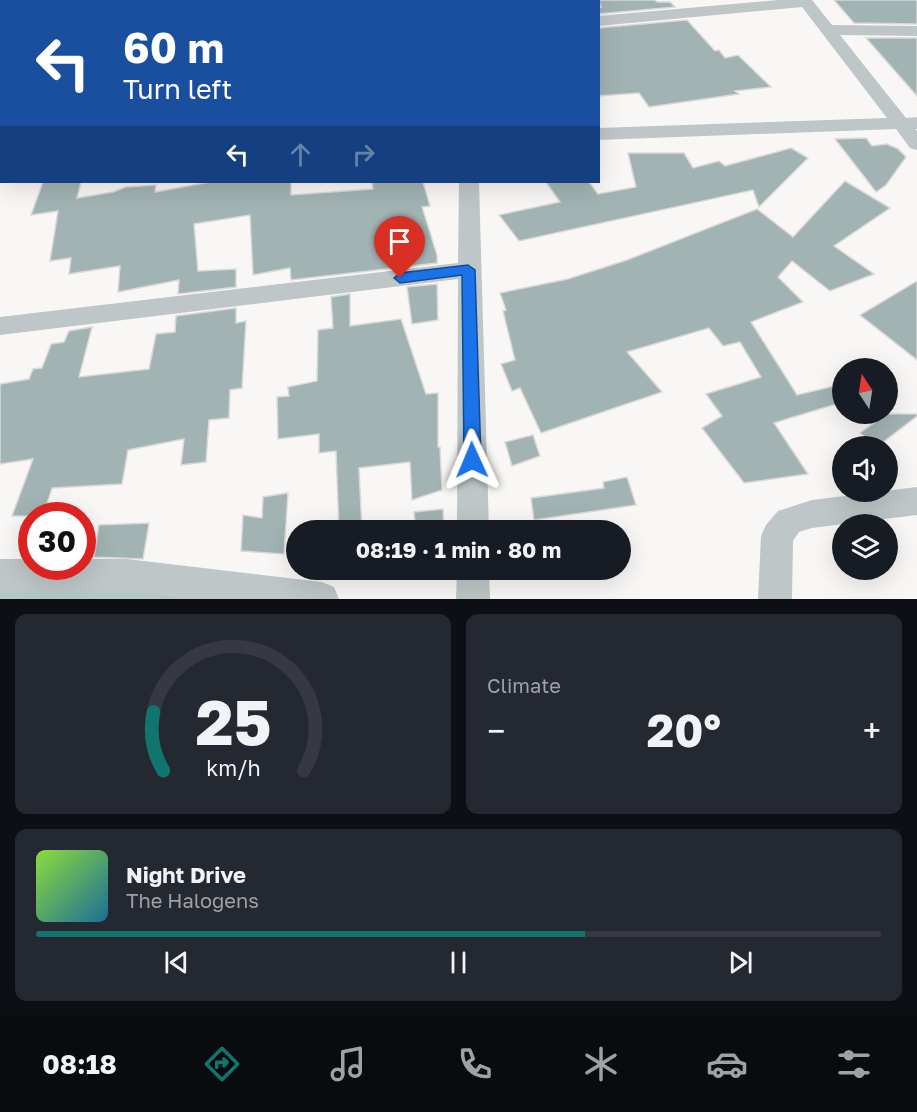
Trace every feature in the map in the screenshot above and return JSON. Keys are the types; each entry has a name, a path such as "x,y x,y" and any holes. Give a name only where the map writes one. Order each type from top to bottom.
{"street":[{"path":"600,21 805,1 909,123 917,144"},
{"path":"828,30 917,31"},
{"path":"600,134 909,123"},
{"path":"469,183 468,270 473,520"},
{"path":"0,326 468,270"},
{"path":"775,599 777,536 789,521 812,514 917,501"},
{"path":"0,575 127,575 322,599"},
{"path":"473,580 473,599"}],"shaded area":[{"path":"0,581 268,599 0,599"}],"building":[{"path":"600,0 655,0 670,2 675,7 600,14"},
{"path":"834,0 917,0 917,24 854,23"},
{"path":"687,20 715,51 719,50 725,58 738,55 771,87 735,91 739,94 649,107 639,93 600,96 600,28"},
{"path":"866,38 917,38 917,96"},
{"path":"866,138 872,146 887,144 898,149 906,157 886,185 876,192 835,139"},
{"path":"791,148 808,158 759,207 753,190 519,241 499,215 560,202 547,183 590,183 598,194 636,187 628,153 684,153 693,168 719,161 725,166"},
{"path":"845,181 890,208 834,246 874,274 830,291 792,261 778,277 803,302 751,322 797,395 832,387 832,405 774,423 808,474 744,483 702,428 722,416 706,394 761,377 740,342 723,346 709,328 627,352 662,392 541,433 520,388 512,391 501,364 515,360 503,311 506,310 500,293 568,279 627,260 757,209 793,237"},
{"path":"43,183 81,183 77,198 113,192 126,187 156,185 155,192 204,183 291,183 291,195 373,189 372,183 423,183 430,206 422,207 437,255 437,263 291,280 290,268 253,275 250,215 194,224 198,271 236,269 236,287 178,294 179,280 118,292 120,266 69,274 71,258 50,261 58,211 31,215"},
{"path":"917,281 917,360 860,315"},
{"path":"437,284 438,320 412,324 407,287"},
{"path":"350,294 350,326 401,319 426,394 438,393 438,447 440,447 442,490 412,500 410,462 359,468 361,520 339,520 336,451 319,453 319,434 278,439 277,397 289,396 288,387 317,381 318,330 333,328 331,297"},
{"path":"236,308 236,323 246,321 242,388 230,390 229,418 209,420 206,462 181,465 184,439 128,450 122,484 52,488 48,502 18,502 18,516 12,516 33,459 0,464 0,384 29,379 33,369 42,368 51,344 64,342 69,331 92,327 79,377 149,369 156,334 175,332 176,316"},
{"path":"898,414 917,414 891,436 864,436 860,433 873,424 898,424"},
{"path":"533,435 540,456 512,466 505,442"},
{"path":"627,477 636,505 534,520 531,498 604,488 603,482"},
{"path":"288,493 284,554 241,551 243,515 262,518 263,497"},
{"path":"443,509 444,520 415,520 414,512"},
{"path":"149,523 143,559 96,557 99,525"}],"route":[{"path":"400,278 468,270 472,460"}]}
